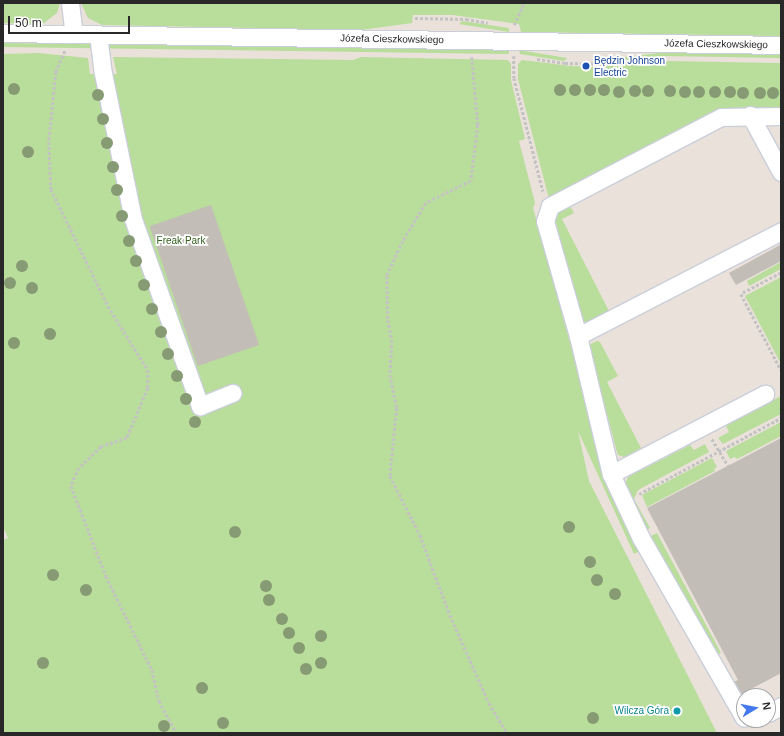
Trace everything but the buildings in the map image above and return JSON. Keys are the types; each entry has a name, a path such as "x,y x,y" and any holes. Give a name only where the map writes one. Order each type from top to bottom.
{"street":[{"path":"70,3 74,34"},
{"name":"Józefa Cieszkowskiego","path":"3,33 781,44"},
{"path":"98,34 103,74 133,219 200,406 233,393"},
{"path":"750,116 781,172"},
{"path":"736,704 641,538 611,474 578,336 545,221 550,206 721,117 781,116"},
{"path":"578,336 781,231"},
{"path":"611,474 765,394"}],"path":[{"path":"513,26 524,3"},
{"path":"415,18 466,19 490,23"},
{"path":"66,51 56,72 49,142 51,189 108,306 148,370 148,388 127,438 102,447 79,468 71,486 106,576 152,670 159,701 177,733"},
{"path":"514,56 514,82 546,201 550,206"},
{"path":"472,57 478,125 471,181 426,202 403,241 387,276 388,320 392,340 390,375 397,408 390,476 420,535 450,615 489,703 507,733"},
{"path":"781,273 741,294 781,370"},
{"path":"638,495 781,418"},
{"path":"716,434 711,437 728,466"}],"green space":[{"path":"3,3 60,3 57,13 44,23 31,24 3,23"},
{"path":"81,3 781,3 781,36 521,32 519,24 452,15 413,15 412,23 361,30 102,25 88,18"},
{"path":"462,21 509,28 509,32 459,24"},
{"path":"3,43 509,50 509,53 3,47"},
{"path":"519,50 567,58 564,61 520,54"},
{"path":"667,52 781,53 781,58 664,56 618,61 617,58"},
{"name":"Freak Park","path":"38,53 88,58 90,74 104,75 117,74 113,57 353,60 361,57 508,60 511,64 511,80 525,139 519,141 535,203 533,208 607,478 642,550 634,554 578,431 589,481 717,733 3,733 3,540 8,538 3,527 3,54"},
{"path":"522,60 571,66 595,67 670,61 781,63 781,109 727,109 549,199 518,79 518,64"},
{"path":"570,206 574,213 562,219 610,313 589,323 582,321 553,212"},
{"path":"781,262 781,269 749,286 747,281"},
{"path":"781,277 781,364 745,296"},
{"path":"597,341 600,342 618,376 607,382 641,448 624,457 618,455 617,452 589,345"},
{"path":"781,396 781,414 723,444 718,438 729,432 726,426"},
{"path":"781,422 781,436 737,459 735,457 730,459 726,451"},
{"path":"705,444 709,452 638,490 634,499 650,528 644,531 624,487 628,477 690,445 694,450"},
{"path":"712,458 717,467 714,469 715,471 647,507 642,495"},
{"path":"657,533 721,653 713,656 647,538"}],"place":[{"name":"Będzin Johnson Electric","path":"586,66"},
{"name":"Wilcza Góra","path":"677,711"}]}
